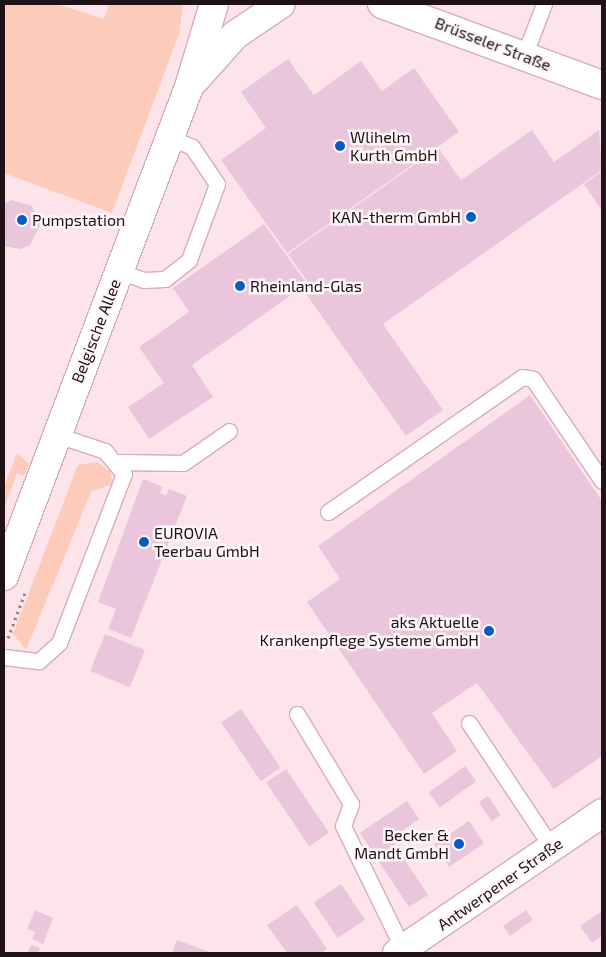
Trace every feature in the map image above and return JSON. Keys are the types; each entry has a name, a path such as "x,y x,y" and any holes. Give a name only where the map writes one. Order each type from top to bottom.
{"street":[{"name":"Belgische Allee","path":"16,581 57,434 189,86 214,4"},
{"name":"Belgische Allee","path":"189,86 235,35 281,4"},
{"name":"Brüsseler Straße","path":"382,4 602,85"},
{"name":"Antwerpener Straße","path":"400,951 602,813"}],"lane":[{"path":"524,56 544,4"},
{"path":"119,271 144,280 165,279 189,260 216,184 192,147 170,137"},
{"path":"328,512 522,377 533,379 602,481"},
{"path":"118,462 183,463 229,431"},
{"path":"4,657 39,662 59,643 124,474 118,462 105,451 57,434"},
{"path":"297,714 351,804 343,826 400,951"},
{"path":"469,723 552,848"}],"path":[{"path":"7,641 16,581"}],"shaded area":[{"path":"4,4 57,4 104,19 109,4 183,4 179,34 112,213 4,173"},
{"path":"17,453 29,464 24,476 17,473 4,508 4,487"},
{"path":"97,462 111,472 112,484 91,492 26,650 13,634 78,465"}],"building":[{"name":"Wlihelm Kurth GmbH","path":"288,59 314,95 361,61 382,91 414,68 459,132 287,253 221,160 266,128 241,92"},
{"path":"532,130 554,162 599,130 602,170 383,324 443,410 406,436 304,291 327,274 310,285 288,254 438,148 461,180"},
{"path":"602,171 602,211 584,184"},
{"name":"Pumpstation","path":"11,200 32,206 40,226 30,245 20,249 4,246 4,204"},
{"path":"264,224 307,284 192,365 213,397 149,439 128,407 164,383 139,347 189,312 173,288"},
{"name":"aks Aktuelle Krankenpflege Systeme GmbH","path":"530,395 602,501 602,756 554,789 477,683 432,713 457,751 424,774 307,602 340,579 318,546"},
{"name":"EUROVIA Teerbau GmbH","path":"143,479 163,487 160,493 166,495 169,489 187,496 131,638 108,629 116,609 98,602"},
{"path":"105,634 145,650 130,687 90,671"},
{"path":"241,709 281,768 261,781 221,722"},
{"path":"465,766 476,781 440,808 429,792"},
{"path":"286,769 329,833 309,846 266,782"},
{"path":"488,796 501,815 492,821 479,802"},
{"path":"407,801 419,819 391,839 428,895 409,907 360,833"},
{"name":"Becker & Mandt GmbH","path":"469,821 484,843 449,867 434,844"},
{"path":"341,884 365,920 338,938 314,902"},
{"path":"297,905 327,949 321,953 287,953 267,925"},
{"path":"35,910 53,918 43,944 32,939 35,932 27,929"},
{"path":"526,910 533,920 510,936 503,926"},
{"path":"602,911 602,936 592,943 580,926"},
{"path":"177,940 212,953 172,953"},
{"path":"31,945 40,948 38,953 21,953 28,952"}],"place":[{"name":"Wlihelm Kurth GmbH","path":"340,146"},
{"name":"KAN-therm GmbH","path":"471,217"},
{"name":"Pumpstation","path":"22,220"},
{"name":"Rheinland-Glas","path":"240,286"},
{"name":"EUROVIA Teerbau GmbH","path":"144,542"},
{"name":"aks Aktuelle Krankenpflege Systeme GmbH","path":"489,631"},
{"name":"Becker & Mandt GmbH","path":"459,844"}]}
